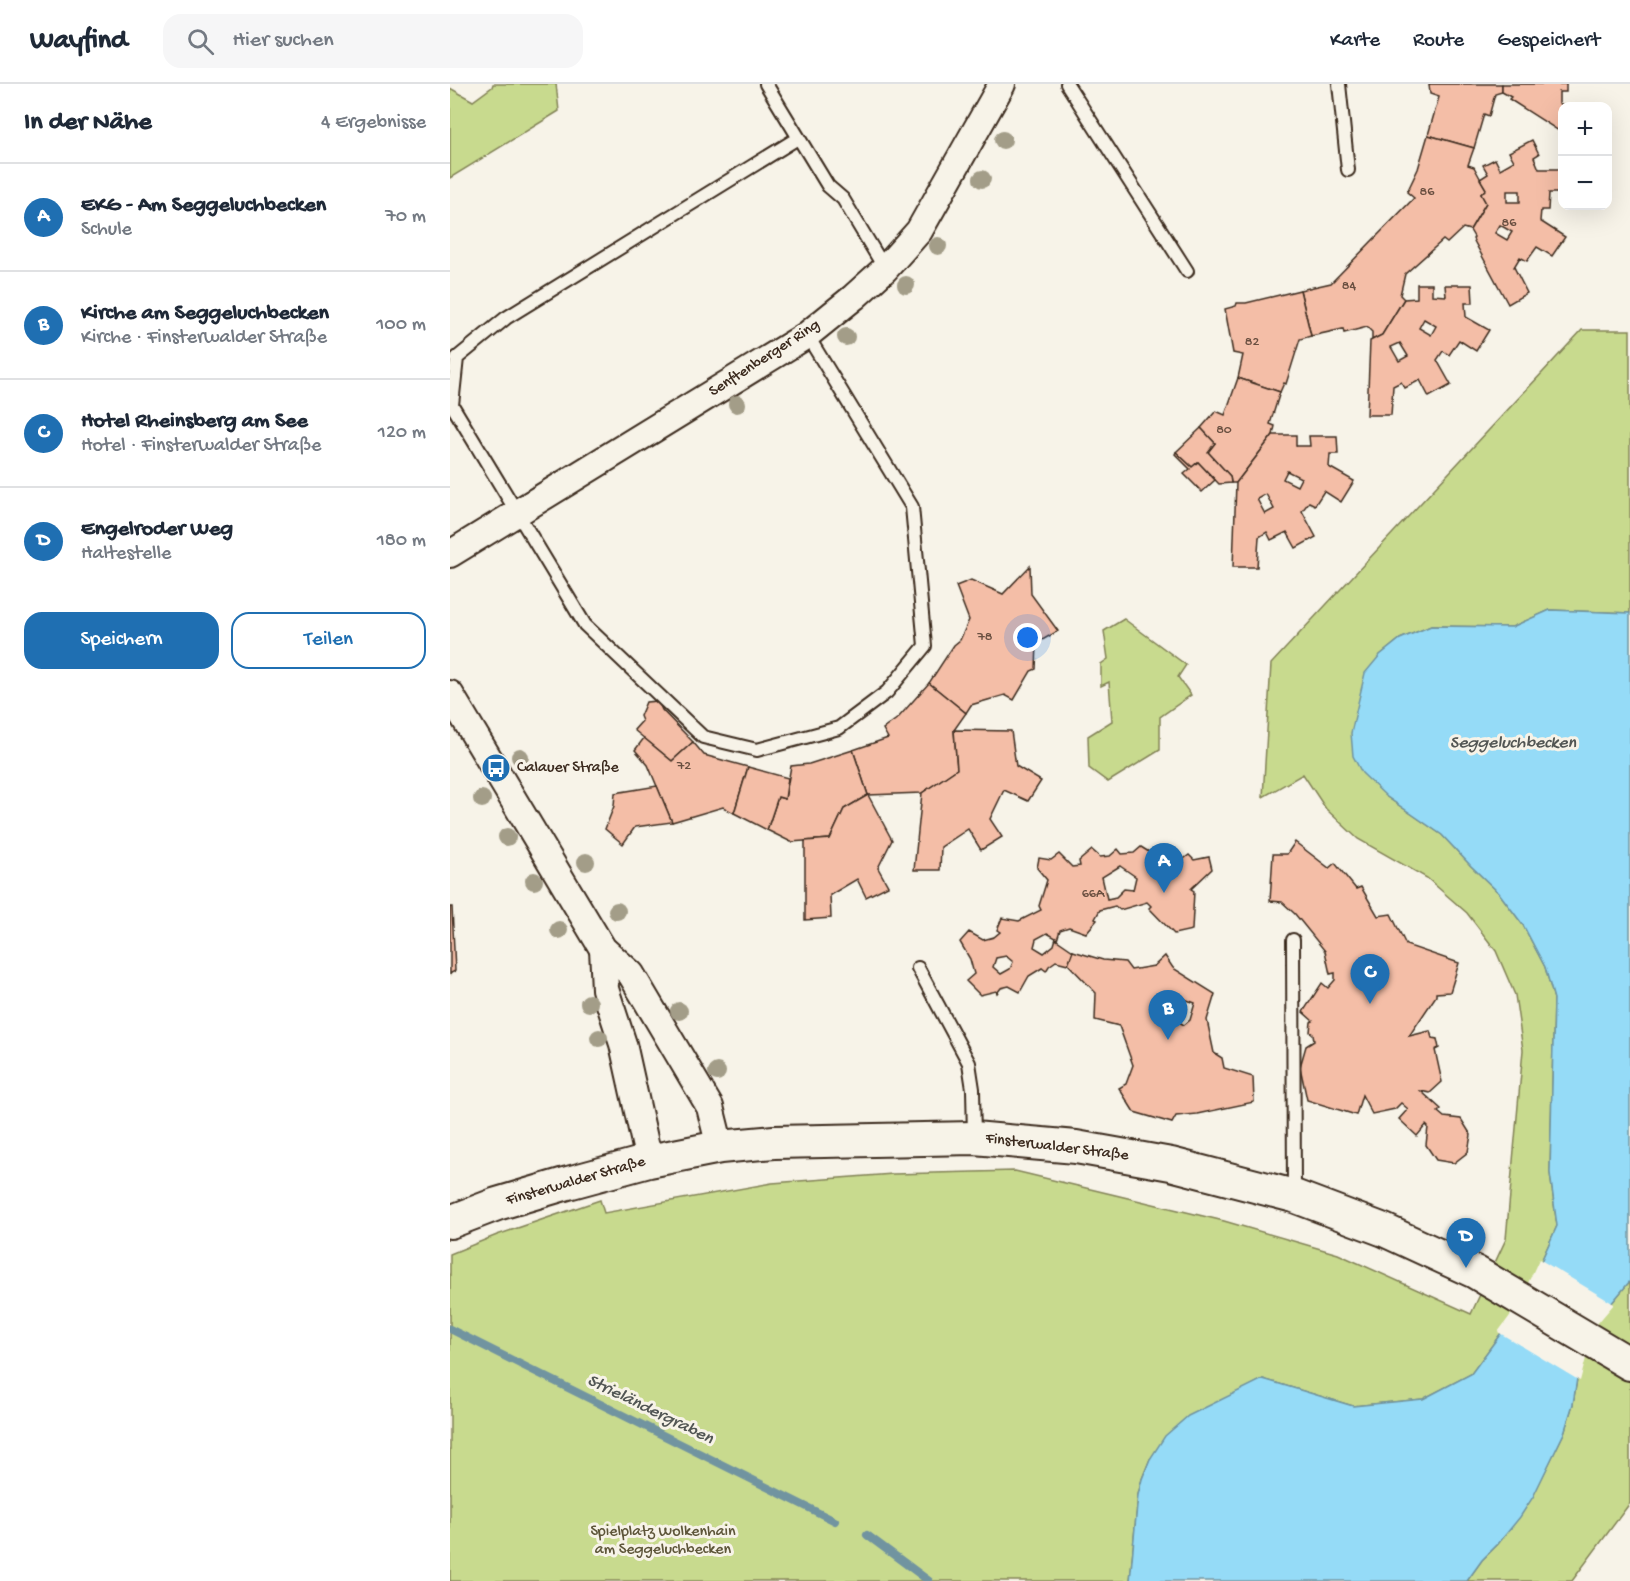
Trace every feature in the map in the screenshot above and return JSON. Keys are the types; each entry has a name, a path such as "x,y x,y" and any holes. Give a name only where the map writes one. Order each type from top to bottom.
{"street":[{"name":"Senftenberger Ring","path":"450,555 807,335 854,297 919,231 1002,84"},
{"path":"450,694 603,949 630,974 711,1107 720,1147"},
{"path":"603,949 605,989 623,1044 649,1161"},
{"name":"Finsterwalder Straße","path":"450,1222 507,1201 649,1161 720,1147 774,1142 974,1138 1076,1147 1161,1162 1294,1196 1384,1230 1475,1272 1630,1364"}],"lane":[{"path":"766,84 828,186 843,199 885,268"},
{"path":"1067,84 1187,271"},
{"path":"1339,84 1348,170"},
{"path":"798,138 506,318 457,358 452,405 585,625 703,737 757,750 839,728 887,692 925,646 912,507 807,335"},
{"path":"1293,940 1294,1196"},
{"path":"918,968 969,1062 973,1089 974,1138"}],"green space":[{"path":"493,84 556,84 559,111 450,178 450,88 473,101"},
{"name":"Spielplatz Wolkenhain am Seggeluchbecken","path":"1582,330 1630,330 1630,613 1550,610 1512,627 1431,626 1400,639 1380,655 1387,797 1442,835 1499,893 1523,925 1545,967 1554,999 1550,1173 1557,1226 1521,1306 1471,1374 1423,1399 1353,1406 1263,1379 1239,1392 1150,1459 1138,1495 1130,1581 450,1581 450,1254 497,1235 600,1200 604,1213 772,1183 893,1174 1015,1171 1224,1221 1338,1254 1471,1314 1506,1239 1523,1050 1515,995 1496,951 1467,913 1427,878 1358,839 1326,809 1303,774 1263,797 1271,664"},
{"path":"1124,619 1186,665 1178,677 1191,695 1160,717 1160,750 1108,782 1089,768 1088,736 1112,721 1109,682 1101,686 1101,664 1108,659 1104,631"},
{"path":"1630,1281 1630,1503 1572,1581 1467,1581 1533,1496 1564,1433 1573,1404 1578,1372 1595,1323"}],"water":[{"name":"Seggeluchbecken","path":"1550,610 1630,613 1630,1281 1595,1323 1578,1372 1573,1404 1564,1433 1533,1497 1520,1517 1482,1560 1467,1581 1130,1581 1138,1495 1142,1479 1150,1459 1165,1436 1188,1416 1263,1379 1353,1406 1423,1399 1471,1374 1521,1306 1557,1226 1550,1173 1554,999 1545,967 1523,925 1499,893 1442,835 1387,797 1362,773 1353,756 1351,733 1365,673 1380,655 1400,639 1431,626 1512,627"}],"pier":[{"path":"1539,1259 1614,1304 1597,1324 1580,1381 1498,1332 1518,1305"}],"building":[{"path":"1429,84 1502,84 1502,92 1495,94 1489,116 1484,114 1474,148 1428,135 1439,97 1430,94"},
{"path":"1502,84 1566,84 1566,92 1559,92 1558,130 1509,99 1511,97 1502,92"},
{"path":"1428,135 1474,148 1468,165 1474,167 1486,189 1481,194 1486,203 1470,230 1463,228 1447,243 1443,240 1405,274 1400,295 1404,299 1382,335 1372,340 1372,332 1367,327 1344,333 1343,329 1311,336 1300,290 1331,283 1414,198 1407,192 1418,169"},
{"path":"1532,140 1539,154 1534,157 1539,169 1558,169 1558,193 1549,193 1548,210 1541,210 1540,221 1565,237 1552,256 1537,247 1527,261 1520,257 1514,267 1527,293 1508,304 1470,230 1486,203 1481,194 1486,189 1480,179 1488,174 1483,165 1495,159 1500,169 1514,161 1509,152","holes":["1507,191 1520,191 1520,202 1507,202","1500,225 1512,232 1507,240 1495,233"]},
{"path":"1417,284 1432,284 1432,295 1446,296 1445,285 1472,285 1473,303 1465,303 1466,317 1489,330 1476,351 1459,340 1449,355 1443,351 1437,360 1451,385 1429,397 1420,380 1405,388 1401,382 1393,386 1391,415 1367,415 1370,341 1382,335 1404,299 1417,298","holes":["1424,319 1436,326 1431,335 1419,328","1400,343 1408,356 1399,361 1391,347"]},
{"path":"1300,290 1311,336 1300,339 1286,384 1284,383 1280,392 1238,378 1243,355 1233,353 1225,309 1236,306 1237,303 1246,303"},
{"path":"1238,378 1280,392 1270,424 1275,426 1273,435 1236,483 1231,483 1230,476 1208,452 1215,443 1201,428 1216,411 1225,415"},
{"path":"1201,428 1215,443 1208,452 1230,476 1231,483 1219,484 1198,462 1192,467 1176,452"},
{"path":"1273,435 1296,435 1296,446 1310,446 1309,436 1337,436 1338,454 1330,454 1329,467 1354,481 1341,502 1324,491 1315,505 1309,502 1302,511 1316,537 1296,548 1287,532 1271,540 1267,532 1259,537 1257,567 1233,567 1236,483","holes":["1287,471 1301,478 1297,486 1283,479","1266,494 1274,509 1265,514 1257,499"]},
{"path":"1176,452 1192,467 1198,462 1215,480 1202,492 1184,474 1190,469 1175,454"},
{"path":"1030,566 1031,594 1058,631 1037,643 1036,669 1031,671 1014,700 1005,695 971,705 966,713 929,683 954,645 960,640 969,620 956,586 971,580 1003,594"},
{"path":"929,683 966,713 954,730 957,769 922,793 868,795 853,750 888,738 883,729 898,718"},
{"path":"658,701 662,710 693,742 672,761 634,730 642,721 640,716 646,702"},
{"path":"954,730 1011,731 1016,766 1041,781 1028,801 1004,790 990,819 1002,837 981,850 968,829 941,847 940,870 914,870 922,793 957,769"},
{"path":"644,738 672,761 693,742 704,755 748,767 734,813 723,807 672,822 648,765 635,750"},
{"path":"853,750 868,795 844,809 830,839 791,842 767,830 778,797 785,799 791,766 809,764"},
{"path":"748,767 788,778 785,799 778,797 767,830 734,813"},
{"path":"657,786 672,822 635,827 623,844 605,829 614,806 615,793"},
{"path":"868,795 892,840 878,868 888,886 866,897 857,879 830,895 831,918 805,920 805,841 830,839 844,809"},
{"path":"1295,842 1329,868 1335,863 1356,889 1361,887 1378,916 1391,914 1406,945 1459,963 1450,992 1436,993 1409,1036 1430,1031 1432,1038 1437,1039 1439,1048 1435,1050 1442,1082 1430,1093 1421,1091 1441,1109 1438,1112 1444,1117 1461,1119 1471,1135 1468,1152 1454,1163 1436,1160 1426,1145 1428,1127 1426,1125 1417,1136 1399,1119 1408,1109 1401,1103 1395,1109 1372,1114 1362,1095 1356,1115 1307,1100 1300,1067 1306,1046 1314,1041 1313,1034 1310,1032 1313,1021 1303,1012 1322,983 1328,988 1335,980 1335,973 1330,974 1325,951 1295,914 1282,902 1270,901 1273,854 1287,854"},
{"path":"1141,847 1173,867 1189,855 1194,860 1209,857 1212,869 1191,889 1194,891 1192,930 1174,934 1149,908 1151,906 1147,902 1120,910 1115,906 1100,910 1095,919 1097,920 1086,933 1069,927 1060,930 1057,940 1073,951 1068,964 1056,961 1046,971 1042,968 1029,976 1020,992 1009,986 1001,988 997,993 996,991 980,995 966,981 974,974 970,959 960,942 969,932 983,940 994,937 1000,932 997,930 1002,918 1019,921 1041,910 1039,906 1047,880 1037,868 1039,858 1051,860 1059,854 1072,867 1080,866 1079,861 1092,850 1100,857 1110,856 1118,849 1122,854 1134,853","holes":["1120,866 1136,877 1133,890 1124,889 1116,897 1107,899 1102,877","1047,933 1056,938 1054,945 1044,953 1034,947 1036,939","1006,956 1013,962 1010,969 1001,974 993,967 996,958"]},
{"path":"450,907 452,907 455,971 450,975"},
{"path":"1073,951 1103,960 1125,962 1131,970 1154,966 1165,956 1173,968 1215,994 1207,1020 1214,1053 1222,1058 1224,1068 1253,1077 1254,1102 1176,1116 1172,1123 1134,1112 1119,1088 1126,1084 1133,1065 1119,1026 1095,1020 1096,993 1068,964","holes":["1179,997 1195,1003 1190,1020 1184,1025 1171,1017 1169,1003"]}],"waterway":[{"name":"Strieländergraben","path":"450,1329 835,1521"},
{"name":"Strieländergraben","path":"867,1535 929,1581"}],"place":[{"name":"Calauer Straße","path":"496,768"},
{"name":"EKG - Am Seggeluchbecken","path":"1164,893"},
{"name":"Hotel Rheinsberg am See","path":"1370,1004"},
{"name":"Kirche am Seggeluchbecken","path":"1168,1040"},
{"name":"Engelroder Weg","path":"1466,1268"}]}
